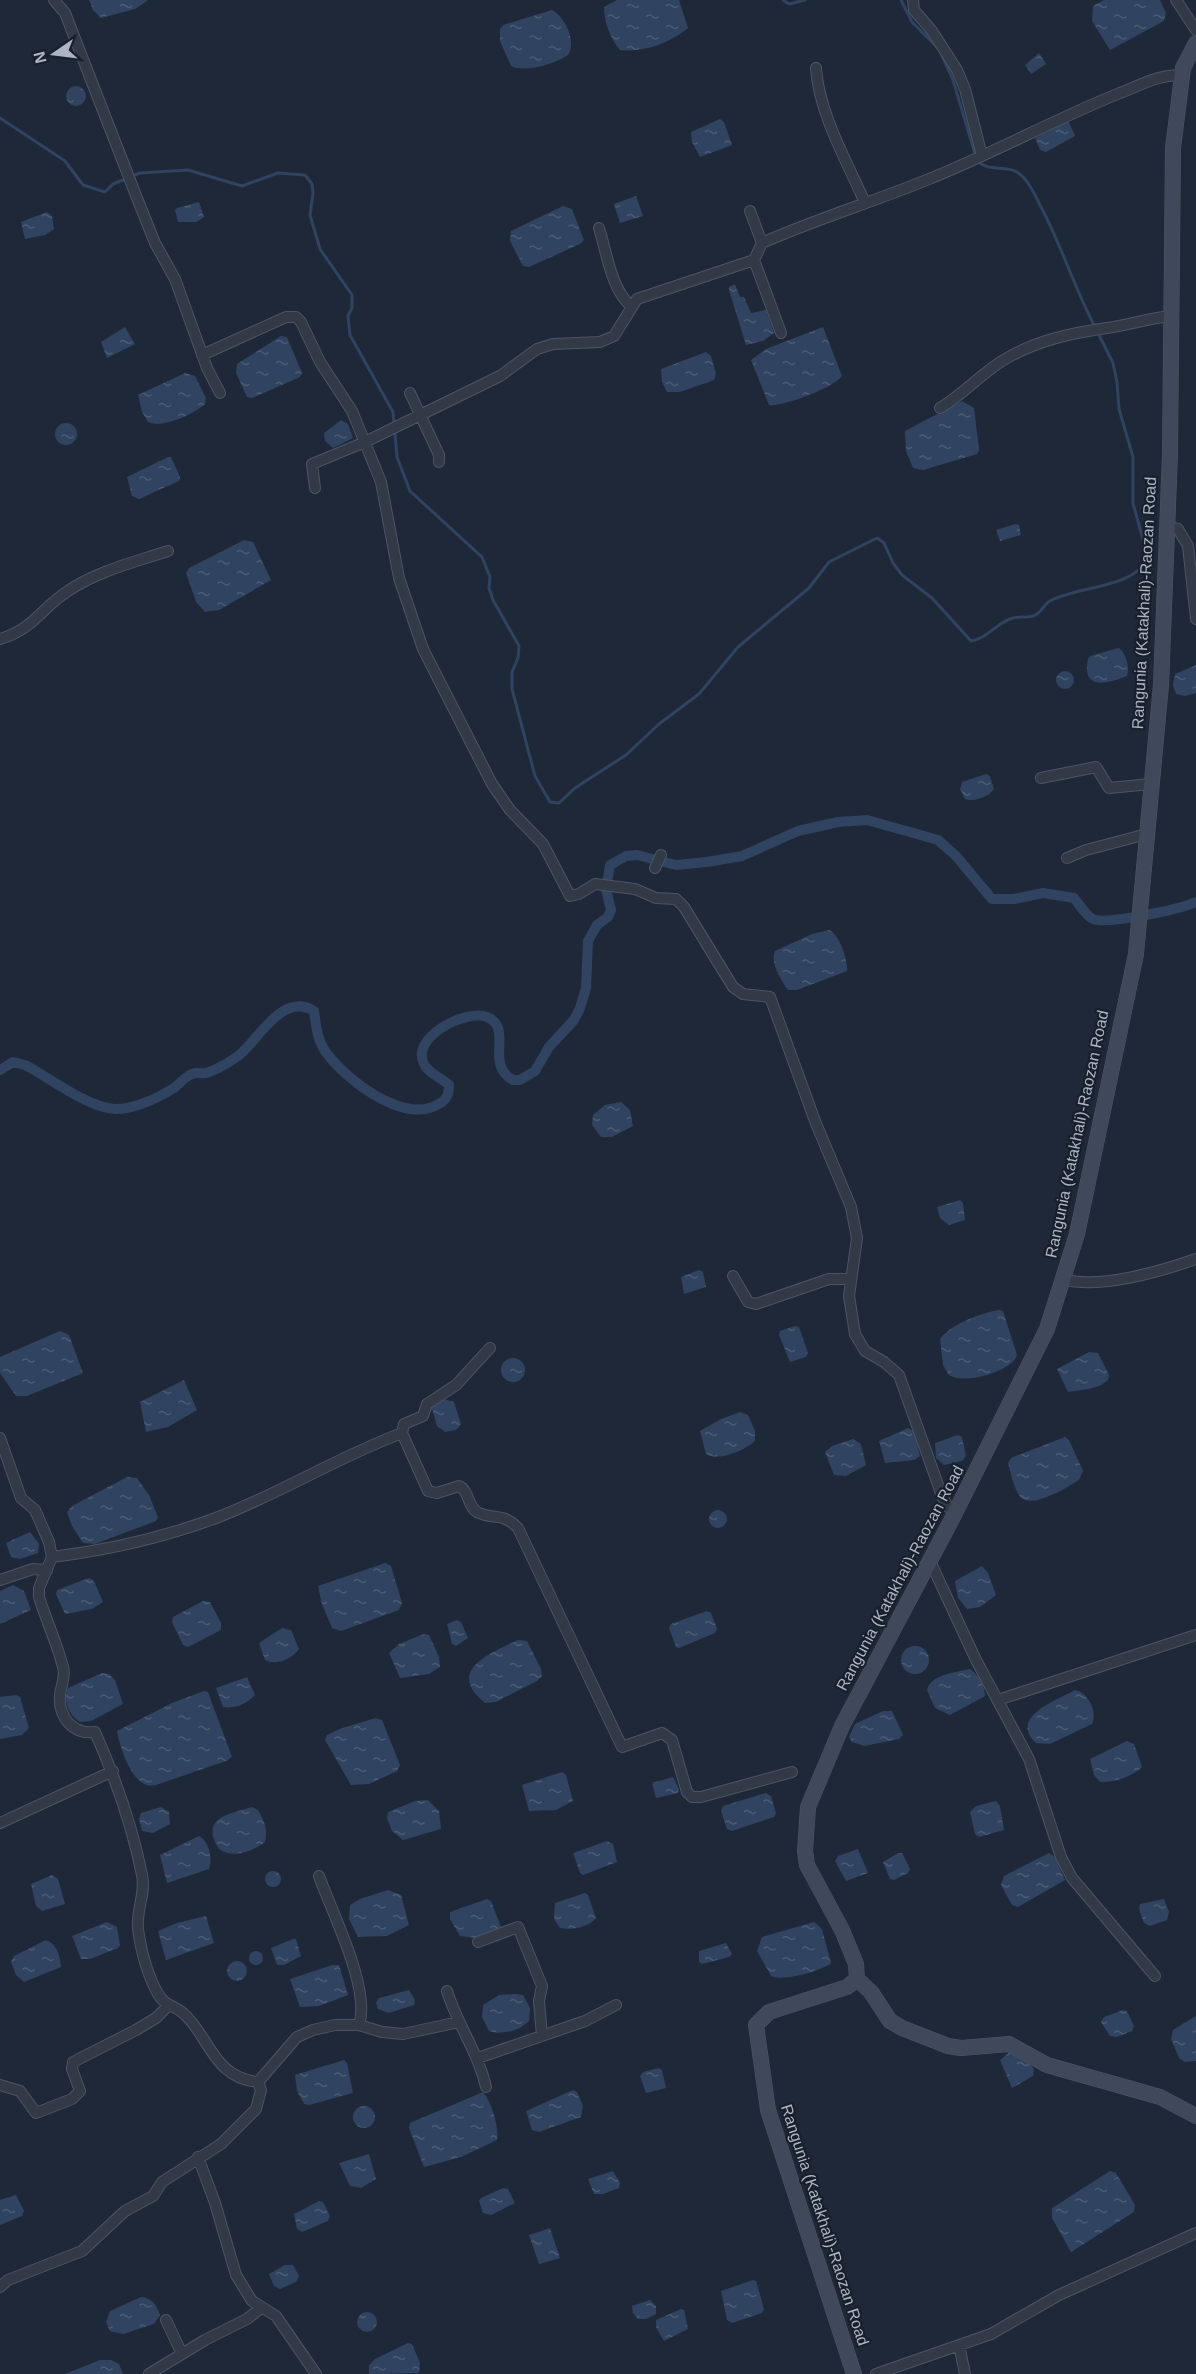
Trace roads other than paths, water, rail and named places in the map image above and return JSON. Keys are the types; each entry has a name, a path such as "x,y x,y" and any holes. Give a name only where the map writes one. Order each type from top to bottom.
{"main road":[{"name":"Rangunia (Katakhali)-Raozan Road","path":"854,2374 768,2110 756,2025 769,2012 847,1987 857,1979 856,1964 842,1930 807,1865 804,1851 808,1808 842,1726 956,1512 1047,1329 1077,1234 1136,954 1142,903 1161,685 1168,527 1173,148 1181,76 1196,44"},
{"path":"857,1979 871,1992 890,2021 902,2028 948,2046 961,2048 1009,2044 1047,2065 1160,2097 1196,2116"}],"street":[{"path":"54,0 65,13 152,234 175,279 202,354 220,393"},
{"path":"913,0 914,10 932,31 957,70 965,89 982,156"},
{"path":"1176,0 1196,30"},
{"path":"816,68 821,95 828,115 865,203"},
{"path":"781,333 754,260 762,243 929,179 1099,102 1168,76 1181,76"},
{"path":"750,211 762,243"},
{"path":"600,228 622,299 632,307"},
{"path":"315,488 312,464 365,442 500,376 537,349 553,344 600,342 614,336 637,299 754,260"},
{"path":"940,408 963,394 1002,361 1048,341 1085,330 1171,316"},
{"path":"202,354 265,324 286,317 296,317 301,322 320,362 342,394 381,482 399,578 420,640 452,709 492,784 510,810 543,844 567,893 574,896 590,884 612,885 656,898 680,902 733,987 743,994 766,995 773,1001 815,1121 851,1207 857,1238 850,1279 850,1318 859,1345 899,1375 942,1496 948,1507 956,1512"},
{"path":"410,393 439,462"},
{"path":"1168,527 1178,529 1188,546 1196,619"},
{"path":"0,639 31,626 66,592 81,584 168,551"},
{"path":"1041,778 1096,767 1109,788 1151,784"},
{"path":"1067,858 1086,850 1147,834"},
{"path":"655,868 661,855"},
{"path":"1063,1279 1123,1279 1152,1274 1196,1259"},
{"path":"734,1276 748,1302 756,1304 829,1279 850,1279"},
{"path":"490,1348 456,1386 427,1404 423,1416 404,1424 402,1433 428,1491 432,1494 459,1486 464,1488 474,1509 479,1513 503,1516 518,1528 622,1747 662,1733 667,1735 672,1740 687,1792 692,1797 701,1797 792,1772"},
{"path":"52,1557 126,1546 217,1518 321,1467 402,1433"},
{"path":"0,1438 21,1498 35,1510 42,1523 52,1557 39,1588 39,1597 64,1671 59,1697 61,1707 73,1728 80,1733 95,1732 113,1771 142,1875 144,1894 138,1914 138,1928 157,1992 168,2006 182,2012 225,2067 240,2078 258,2082"},
{"path":"930,1561 975,1660 1029,1759 1060,1857 1084,1895 1118,1930 1155,1976"},
{"path":"0,1580 33,1569 47,1570"},
{"path":"998,1700 1196,1635"},
{"path":"0,1823 113,1771"},
{"path":"319,1876 354,1968 361,1995 362,2014 359,2025"},
{"path":"478,1942 518,1927 542,1986 539,2001 542,2036"},
{"path":"447,1991 459,2022 478,2058 486,2087"},
{"path":"478,2058 585,2021 616,2005"},
{"path":"0,2085 25,2095 36,2113 72,2099 80,2091 72,2069 73,2062 136,2030 156,2018 168,2006"},
{"path":"258,2082 297,2037 335,2025 359,2025 382,2032 403,2034 459,2022"},
{"path":"0,2287 8,2280 82,2251 125,2211 153,2196 162,2182 220,2144 256,2109 261,2090 258,2082"},
{"path":"198,2157 236,2275 252,2301 276,2316 316,2374"},
{"path":"876,2374 991,2334 1059,2295 1196,2233"},
{"path":"149,2374 247,2319 261,2308"},
{"path":"166,2320 182,2354"},
{"path":"959,2345 965,2374"}],"water":[{"path":"89,0 147,1 135,9 101,18 93,10"},
{"path":"617,0 679,0 688,28 656,46 629,51 620,50 606,24 604,13 604,7"},
{"path":"1104,0 1160,0 1166,13 1164,21 1110,50 1092,21 1093,6"},
{"path":"552,10 561,18 568,30 571,43 568,55 555,62 532,68 511,66 500,41 500,29 503,25"},
{"path":"1039,53 1046,64 1031,74 1025,65"},
{"path":"76,86 83,89 86,96 83,103 76,106 69,103 66,96 69,89"},
{"path":"720,119 724,122 732,145 700,157 692,142 691,132"},
{"path":"1069,122 1075,136 1046,152 1040,150 1035,138"},
{"path":"636,196 643,216 620,223 614,204"},
{"path":"199,202 204,217 196,222 178,222 175,210 177,208"},
{"path":"563,206 572,209 584,240 580,244 529,267 523,266 510,241 511,231"},
{"path":"47,212 52,216 54,229 45,235 25,239 21,222"},
{"path":"735,284 740,297 744,297 751,313 766,310 774,333 763,341 746,345 729,290 729,287"},
{"path":"125,327 135,344 107,358 101,342"},
{"path":"823,327 842,376 830,385 808,395 785,403 769,405 751,360 766,349"},
{"path":"281,336 287,337 302,373 300,377 252,398 247,397 236,373 237,364"},
{"path":"706,352 711,356 716,374 714,380 680,392 667,392 662,382 661,369"},
{"path":"185,373 195,376 206,398 205,404 186,416 169,422 154,424 148,422 142,412 138,395"},
{"path":"962,401 974,408 979,450 977,454 923,470 913,468 906,451 905,431"},
{"path":"341,420 348,424 353,438 333,448 325,441 324,433"},
{"path":"66,423 74,426 77,434 74,442 66,445 58,442 55,434 58,426"},
{"path":"171,457 180,477 179,481 139,499 132,496 127,477"},
{"path":"1015,524 1019,525 1021,535 1000,541 996,530"},
{"path":"244,540 253,542 271,580 219,610 205,612 196,602 186,573 189,568"},
{"path":"1119,648 1127,661 1127,676 1112,681 1098,683 1093,681 1087,669 1090,656"},
{"path":"1196,665 1196,693 1185,696 1176,694 1173,685 1175,674"},
{"path":"1061,671 1069,671 1074,676 1072,687 1061,689 1056,684 1056,676"},
{"path":"986,774 990,776 994,789 992,792 977,799 965,799 960,789 962,782"},
{"path":"829,930 837,937 842,948 847,971 797,990 788,990 775,966 775,951 812,934"},
{"path":"621,1102 630,1110 633,1126 612,1137 601,1137 592,1125 593,1115 605,1105"},
{"path":"960,1200 963,1203 965,1220 949,1225 940,1218 937,1207"},
{"path":"699,1270 703,1272 706,1287 684,1294 681,1277"},
{"path":"999,1310 1003,1311 1017,1355 1013,1361 1006,1367 975,1378 956,1378 949,1375 943,1365 940,1339 951,1329 967,1320"},
{"path":"795,1326 799,1327 808,1353 806,1357 790,1362 779,1335 780,1331"},
{"path":"60,1331 69,1335 83,1373 27,1396 16,1396 0,1373 0,1357"},
{"path":"1089,1352 1098,1353 1109,1375 1108,1380 1095,1387 1068,1392 1057,1369"},
{"path":"513,1358 521,1362 525,1370 521,1378 513,1382 505,1378 501,1370 505,1362"},
{"path":"184,1380 197,1410 168,1427 146,1432 140,1402"},
{"path":"444,1399 454,1402 461,1424 456,1430 445,1432 437,1426 431,1405"},
{"path":"740,1412 748,1415 755,1431 755,1441 725,1456 706,1454 700,1431 721,1419"},
{"path":"908,1428 914,1431 920,1456 914,1460 885,1463 879,1441"},
{"path":"958,1435 962,1437 966,1456 962,1461 944,1465 936,1458 935,1443"},
{"path":"1065,1437 1069,1440 1083,1471 1079,1480 1039,1500 1024,1500 1014,1484 1008,1463 1011,1458"},
{"path":"853,1439 861,1444 866,1465 846,1476 834,1475 825,1452 832,1446"},
{"path":"127,1477 137,1478 149,1495 158,1517 156,1521 95,1544 83,1543 72,1526 67,1512 72,1506"},
{"path":"714,1510 722,1510 727,1515 725,1526 714,1528 709,1523 709,1515"},
{"path":"30,1532 39,1544 38,1553 20,1559 11,1557 6,1543"},
{"path":"385,1563 391,1566 402,1603 399,1610 341,1631 332,1628 322,1604 318,1586"},
{"path":"982,1566 988,1573 996,1595 980,1607 967,1609 958,1598 955,1581"},
{"path":"89,1578 94,1581 103,1602 92,1609 65,1614 56,1594 57,1590"},
{"path":"13,1585 24,1591 31,1610 0,1624 0,1591"},
{"path":"203,1601 210,1602 221,1623 221,1630 188,1647 183,1645 172,1622 173,1617"},
{"path":"707,1611 711,1613 717,1629 715,1633 679,1648 676,1647 669,1628 671,1624"},
{"path":"457,1620 461,1622 468,1638 456,1646 452,1644 447,1624"},
{"path":"282,1628 291,1630 299,1649 284,1660 269,1662 265,1660 259,1643"},
{"path":"424,1634 429,1635 439,1657 440,1667 429,1674 400,1678 389,1653 399,1644"},
{"path":"518,1640 527,1641 541,1669 542,1676 537,1681 496,1702 485,1703 474,1691 469,1681 471,1672 476,1664 485,1657"},
{"path":"915,1646 925,1650 929,1660 925,1670 915,1674 905,1670 901,1660 905,1650"},
{"path":"970,1669 976,1674 984,1688 985,1696 950,1715 935,1708 927,1690 929,1685 944,1675"},
{"path":"102,1673 109,1674 115,1680 123,1704 91,1721 80,1722 72,1715 68,1707 66,1697 68,1688"},
{"path":"247,1677 255,1695 240,1705 223,1707 216,1688"},
{"path":"1075,1690 1084,1695 1091,1704 1094,1714 1092,1724 1050,1744 1036,1743 1029,1734 1028,1725 1031,1717 1047,1704"},
{"path":"204,1691 208,1692 232,1757 156,1785 148,1785 141,1781 129,1767 117,1731 172,1703"},
{"path":"16,1695 20,1697 29,1728 22,1735 0,1739 0,1697"},
{"path":"883,1711 892,1711 903,1735 899,1739 864,1746 852,1742 849,1737 855,1724"},
{"path":"376,1718 382,1720 400,1765 397,1771 369,1784 351,1785 325,1740 327,1735 342,1728"},
{"path":"1127,1741 1134,1744 1142,1767 1123,1778 1100,1782 1094,1775 1090,1759"},
{"path":"562,1772 566,1775 573,1801 556,1810 529,1811 522,1785"},
{"path":"673,1777 679,1789 678,1793 656,1798 652,1783"},
{"path":"766,1793 771,1796 776,1813 774,1817 732,1831 727,1829 721,1811 723,1806"},
{"path":"428,1800 439,1811 441,1829 403,1840 392,1831 387,1818 388,1812 415,1801"},
{"path":"996,1801 1000,1806 1004,1830 979,1837 975,1834 970,1812 976,1806"},
{"path":"161,1807 169,1812 170,1824 153,1833 142,1831 139,1819 141,1813"},
{"path":"252,1807 258,1810 264,1821 265,1842 254,1849 236,1854 219,1849 212,1830 215,1824 226,1815"},
{"path":"199,1836 209,1851 211,1860 209,1869 167,1883 160,1855"},
{"path":"607,1841 613,1844 617,1862 583,1875 580,1873 573,1853"},
{"path":"858,1849 868,1873 846,1881 835,1861 838,1856"},
{"path":"902,1853 910,1869 908,1873 894,1880 890,1879 883,1862"},
{"path":"1049,1853 1054,1856 1065,1880 1018,1907 1012,1905 1001,1885 1004,1876"},
{"path":"270,1871 276,1871 281,1879 279,1885 270,1887 265,1882 265,1876"},
{"path":"52,1875 58,1879 65,1904 42,1911 36,1906 31,1884"},
{"path":"388,1890 401,1895 409,1925 387,1936 358,1937 349,1919 350,1905 360,1899"},
{"path":"585,1893 588,1895 596,1918 580,1928 560,1928 554,1919 555,1903"},
{"path":"487,1899 491,1901 501,1927 476,1938 460,1936 450,1919 450,1912"},
{"path":"1164,1899 1169,1912 1167,1920 1150,1926 1144,1923 1139,1909 1140,1904"},
{"path":"206,1916 214,1943 166,1960 158,1931 177,1923"},
{"path":"107,1922 117,1927 120,1945 118,1948 90,1959 81,1959 72,1936"},
{"path":"814,1922 822,1929 831,1963 801,1975 783,1978 771,1976 757,1951 762,1937"},
{"path":"296,1939 301,1956 284,1965 277,1965 271,1948"},
{"path":"46,1940 57,1950 61,1967 24,1982 16,1975 11,1962 14,1956"},
{"path":"726,1943 732,1954 729,1957 702,1964 699,1962 699,1951"},
{"path":"253,1951 259,1951 263,1958 259,1965 253,1965 249,1961 249,1955"},
{"path":"237,1961 244,1964 247,1971 244,1978 237,1981 230,1978 227,1971 230,1964"},
{"path":"332,1965 339,1965 348,1995 319,2006 300,2007 290,1979"},
{"path":"409,1990 415,2000 414,2005 389,2013 378,2009 376,2003 379,1998"},
{"path":"499,1995 523,1995 530,2008 529,2021 511,2031 500,2033 489,2031 482,2017 483,2005"},
{"path":"1123,2010 1127,2011 1134,2026 1132,2031 1117,2037 1110,2036 1101,2022 1104,2017"},
{"path":"1196,2016 1196,2061 1185,2062 1179,2058 1171,2039 1173,2030"},
{"path":"1010,2052 1030,2063 1034,2070 1033,2076 1012,2088 1000,2060"},
{"path":"344,2060 347,2063 353,2093 309,2105 304,2104 297,2091 295,2075"},
{"path":"659,2068 662,2070 666,2088 646,2093 640,2076 643,2072"},
{"path":"573,2090 577,2092 583,2106 581,2117 539,2132 532,2130 526,2111"},
{"path":"483,2092 494,2115 497,2140 461,2157 424,2167 409,2128 410,2123"},
{"path":"364,2106 372,2109 375,2117 372,2125 364,2128 356,2125 353,2117 356,2109"},
{"path":"369,2154 376,2179 361,2188 350,2186 339,2163"},
{"path":"613,2171 620,2183 619,2188 603,2194 594,2194 588,2179"},
{"path":"1110,2171 1116,2173 1135,2205 1134,2212 1071,2252 1052,2218 1052,2208"},
{"path":"503,2188 508,2189 515,2203 491,2215 483,2213 479,2201 481,2198"},
{"path":"16,2195 24,2211 22,2216 0,2225 0,2200"},
{"path":"319,2201 323,2202 330,2216 328,2221 302,2232 297,2229 294,2214"},
{"path":"550,2228 560,2258 539,2264 529,2235"},
{"path":"285,2265 293,2265 299,2276 296,2282 280,2289 274,2286 269,2274"},
{"path":"756,2281 764,2309 762,2313 732,2323 727,2320 721,2291"},
{"path":"141,2297 151,2300 157,2308 160,2315 154,2324 123,2334 110,2331 106,2322 110,2311"},
{"path":"650,2300 656,2306 656,2314 646,2319 638,2319 633,2313 632,2306"},
{"path":"681,2309 684,2310 688,2329 664,2341 656,2327 656,2320"},
{"path":"367,2312 374,2315 377,2322 374,2329 367,2332 360,2329 357,2322 360,2315"},
{"path":"408,2343 412,2344 420,2363 419,2373 369,2374 369,2365 375,2359"},
{"path":"100,2360 111,2360 119,2364 123,2374 65,2374"}],"waterway":[{"path":"783,0 789,4 805,0"},
{"path":"901,0 912,22 937,47"},
{"path":"942,56 953,80 977,161 988,167 1012,170 1029,184 1049,223 1095,327"},
{"path":"0,118 65,161 83,185 105,192 113,184 126,179"},
{"path":"132,176 140,173 188,170 242,186 278,173 305,175 312,184 310,215 320,249 352,295 352,308 348,316 350,335 393,412 397,457 410,491 482,557 490,577 489,588 493,600 519,646 518,658 512,672 512,689 535,776 550,802 559,803 575,788 626,755 659,724 699,694 738,647 809,588 829,562 877,538 884,543 893,563 902,575 932,598 971,641 1010,619 1036,615 1050,601 1061,596 1104,586 1130,576 1141,568 1148,558 1133,503 1133,457 1119,409 1113,363 1098,333"},
{"path":"0,1070 13,1062 25,1065 93,1103 115,1109 131,1107 160,1096 192,1074 206,1073 227,1063 246,1049 281,1012 291,1007 302,1007 314,1011 316,1027 325,1051 345,1073 359,1084 374,1095 406,1108 421,1109 435,1106 446,1098 449,1085 426,1067 422,1054 425,1044 442,1027 466,1017 487,1017 495,1022 498,1029 500,1065 513,1080 520,1080 535,1071 549,1047 574,1020 586,988 588,941 597,925 608,917 611,910 606,889 610,865 626,856 637,855 676,865 742,856 798,831 838,822 867,820 938,840 956,856 992,899 1014,899 1043,893 1074,898 1085,913 1093,919 1101,920 1144,915 1196,902"}]}
